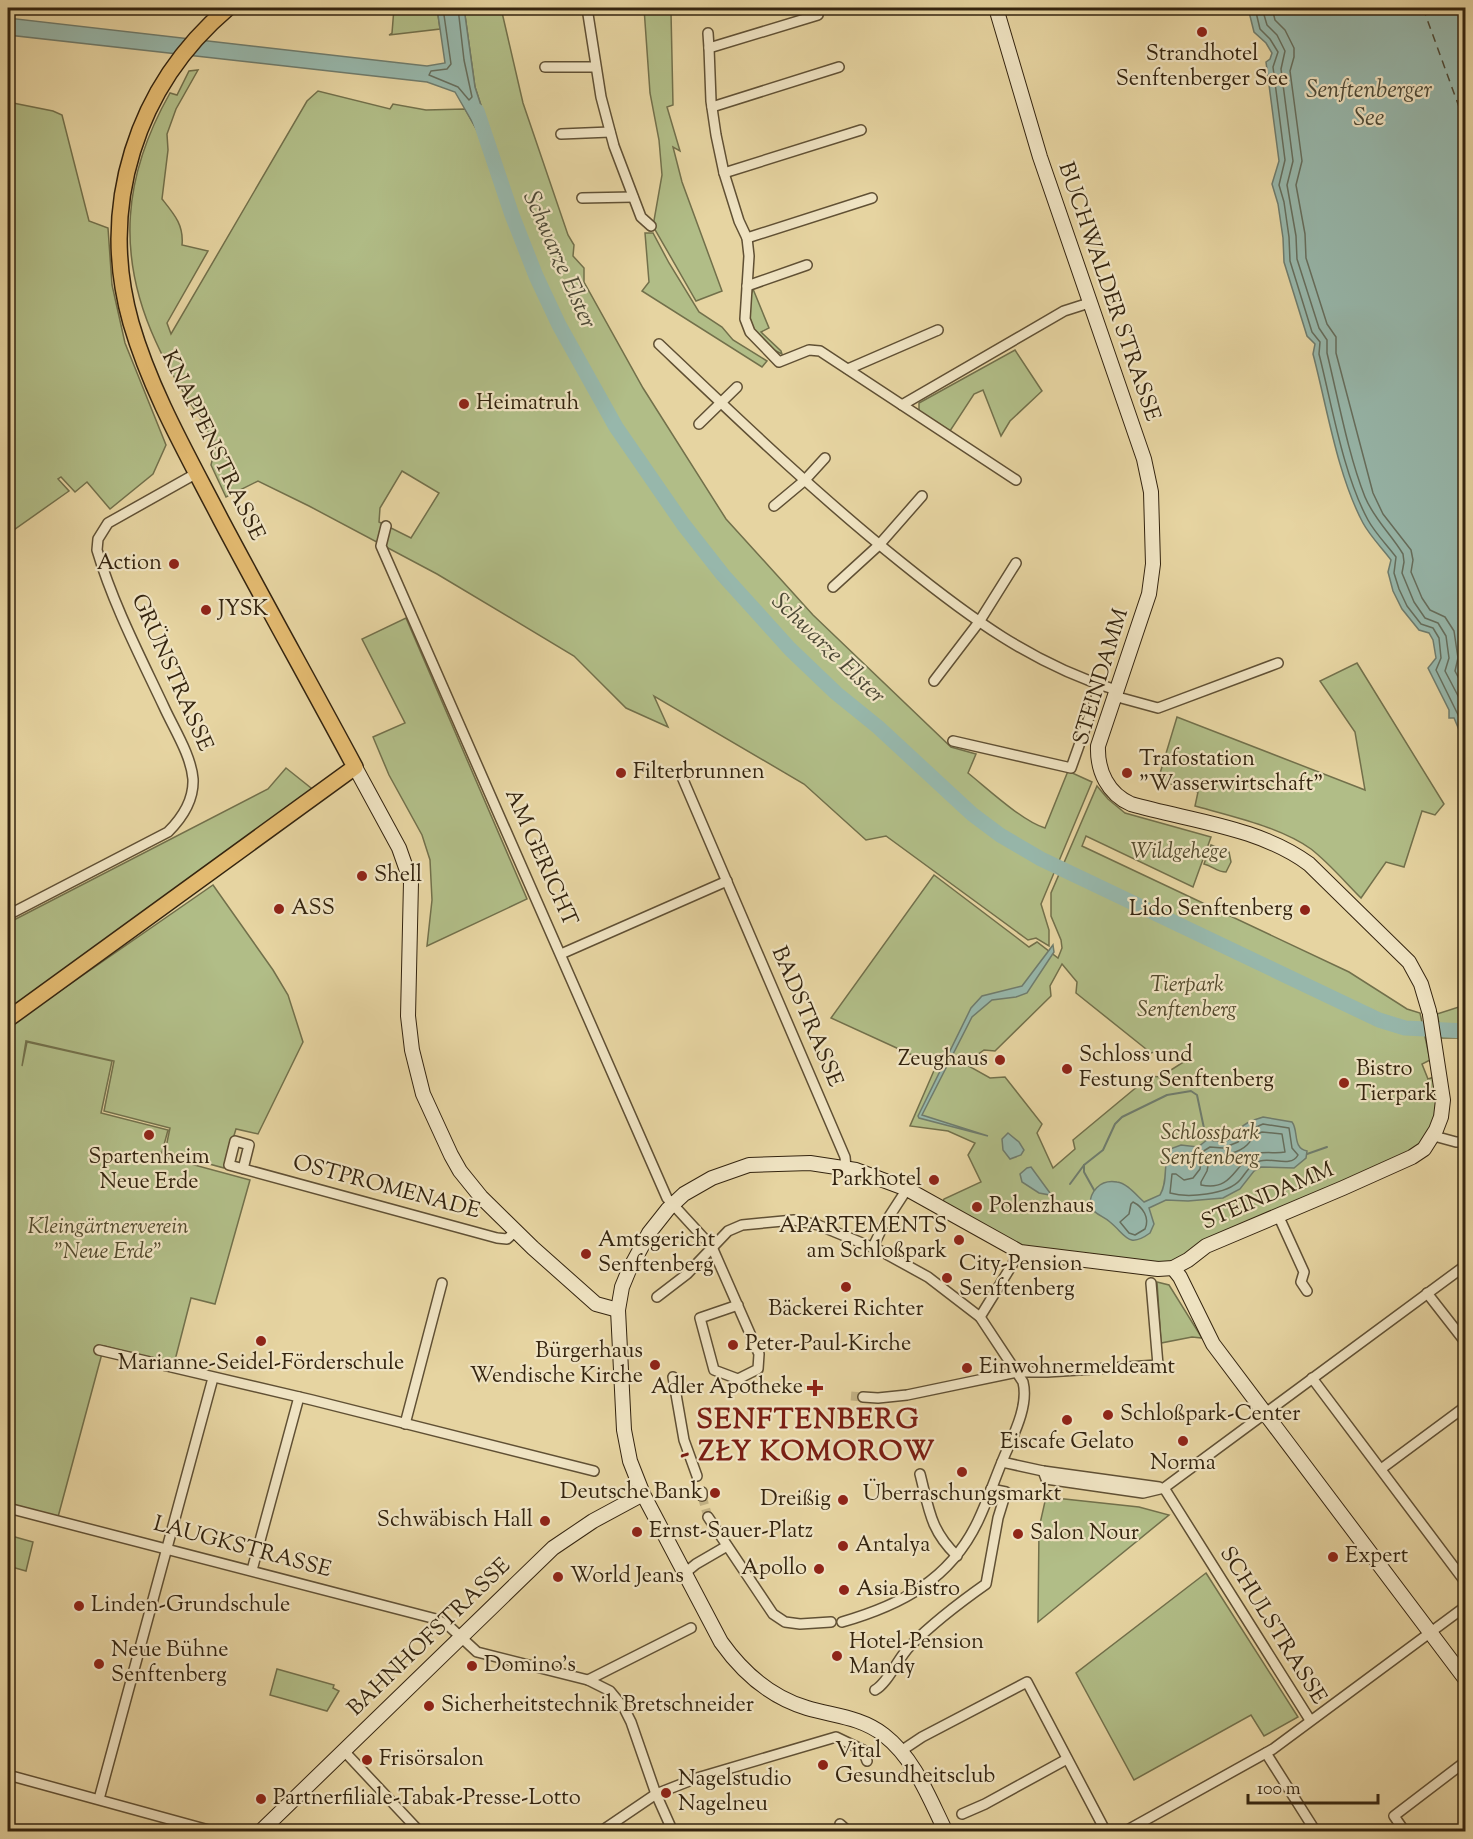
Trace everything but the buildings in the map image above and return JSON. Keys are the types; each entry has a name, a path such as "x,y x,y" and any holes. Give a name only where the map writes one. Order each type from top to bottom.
{"main road":[{"name":"KNAPPENSTRASSE","path":"228,8 177,61 154,97 134,144 120,208 120,259 126,302 140,349 161,402 273,618 355,767"},
{"path":"8,1019 355,767"}],"street":[{"path":"587,8 595,67 610,132 641,217 651,226"},
{"name":"BUCHWALDER STRASSE","path":"996,8 1040,157 1149,477 1153,564 1149,594"},
{"path":"708,48 818,15"},
{"path":"708,33 716,135 724,173 739,221 747,238 749,256 745,319 750,332 779,362 808,350 820,351 1016,480"},
{"path":"545,67 595,67"},
{"path":"712,107 839,67"},
{"path":"724,173 861,130"},
{"path":"561,134 610,132"},
{"path":"582,198 633,197"},
{"path":"747,238 872,198"},
{"path":"747,286 807,265"},
{"path":"902,405 1064,311 1089,303"},
{"path":"848,369 938,330"},
{"path":"659,344 804,481 879,545 979,622 1040,660 1101,684 1115,693 1158,708 1278,663"},
{"path":"699,424 737,387"},
{"path":"774,506 804,481 825,458"},
{"name":"GRÜNSTRASSE","path":"8,915 168,832 180,820 186,808 193,788 189,761 124,622 97,550 98,539 108,523 197,473"},
{"path":"833,587 879,545 922,496"},
{"name":"AM GERICHT","path":"386,526 381,546 668,1198 712,1247 738,1305 759,1354 758,1369 738,1379 714,1370 700,1318 738,1305"},
{"path":"934,681 979,622 1016,563"},
{"name":"STEINDAMM","path":"1149,594 1098,746 1102,775 1117,796 1137,806 1250,835 1298,856 1317,872 1409,962 1421,984 1429,1013 1443,1100 1441,1117 1434,1136 1424,1149 1412,1157 1206,1246 1173,1268"},
{"path":"953,741 1071,768 1101,684"},
{"path":"355,767 399,848 411,882 408,1016 412,1050 423,1094 460,1171 481,1197 596,1304 618,1310"},
{"name":"BADSTRASSE","path":"682,777 845,1157 846,1168"},
{"path":"561,954 727,881"},
{"path":"1434,1136 1456,1142 1466,1142"},
{"path":"946,1832 918,1776 901,1751 885,1736 866,1724 840,1715 806,1708 778,1696 756,1682 732,1657 721,1642 643,1494 630,1461 625,1437 618,1310 622,1287 649,1233 673,1204 699,1184 730,1170 749,1165 810,1163 846,1168 908,1189 1020,1252 1150,1268 1173,1268 1180,1277 1214,1344 1466,1680"},
{"name":"OSTPROMENADE","path":"243,1169 497,1238 507,1239 516,1231"},
{"path":"873,1247 883,1226 908,1189"},
{"path":"1278,1215 1304,1272 1301,1282 1307,1291"},
{"path":"657,1297 687,1274 728,1231 742,1225 794,1220 844,1234 928,1277 980,1317 1017,1372 1025,1391 1024,1400 977,1524 957,1556 924,1587 883,1609 842,1622"},
{"path":"980,1317 1020,1252"},
{"path":"1002,1462 1043,1471 1046,1479 1143,1493 1164,1488 1466,1265"},
{"path":"405,1424 441,1283"},
{"path":"863,1397 878,1400 949,1388 1017,1372 1158,1365 1151,1283"},
{"path":"1427,1293 1466,1343"},
{"path":"99,1350 298,1397 594,1472"},
{"path":"673,1377 684,1440 697,1476"},
{"path":"99,1799 213,1378"},
{"path":"1312,1378 1465,1580"},
{"path":"252,1570 298,1397"},
{"path":"1381,1469 1462,1409"},
{"path":"920,1474 933,1523 939,1536 957,1556"},
{"name":"SCHULSTRASSE","path":"1124,1832 1266,1753 1310,1720 1164,1488"},
{"path":"875,1690 880,1687 896,1661 909,1647 957,1604 986,1584 998,1518 1006,1492 992,1489"},
{"name":"BAHNHOFSTRASSE","path":"260,1832 553,1548 593,1521 643,1494"},
{"name":"LAUGKSTRASSE","path":"8,1508 436,1619 450,1627 477,1652 588,1680 610,1691 624,1708 637,1736 656,1794 673,1832"},
{"path":"708,1516 773,1614 785,1622 800,1624 831,1622"},
{"path":"686,1573 696,1564 727,1546"},
{"path":"1310,1720 1466,1606"},
{"path":"588,1680 691,1628"},
{"path":"901,1751 922,1737 1027,1682 1106,1832"},
{"path":"600,1832 656,1794 697,1778 836,1737 863,1750 867,1761"},
{"path":"344,1751 420,1832"},
{"path":"1266,1753 1316,1832"},
{"path":"962,1814 985,1804 1067,1759"},
{"path":"1405,1832 1394,1816 1466,1761"},
{"path":"8,1775 216,1832"},
{"path":"840,1824 849,1832"}],"green space":[{"path":"394,8 437,8 440,29 389,35 392,33"},
{"path":"464,8 501,8 523,103 568,235 574,245 573,256 584,268 584,282 643,388 726,519 813,615 951,747 976,754 968,773 1016,812 1045,828 1068,771 1092,782 1041,904 1049,930 1049,946 1036,938 1028,940 886,836 866,840 804,784 654,696 668,727 626,708 574,656 437,574 258,481 226,497 211,465 216,444 162,355 143,310 130,247 130,216 134,185 154,124 170,93 177,95 189,71 198,70 176,109 167,134 168,150 162,199 180,226 182,245 208,251 167,323 171,334 307,101 318,91 390,109 393,104 426,110 465,109 478,132 489,130 475,87","holes":["402,471 439,493 411,538 379,522 380,508"]},
{"path":"644,8 692,8 684,12 671,12 673,105 667,107 680,151 673,147 682,182 722,291 696,301 653,226 662,175 659,140 650,93"},
{"path":"8,102 62,115 89,221 108,228 112,285 125,343 166,445 153,474 110,509 87,482 75,492 61,477 58,479 69,491 8,534"},
{"path":"645,233 653,233 699,312 722,327 733,340 767,361 762,367 642,291 649,282"},
{"path":"753,289 769,328 761,332 782,354 765,343 753,328 749,309"},
{"path":"1015,350 1042,391 1010,421 1001,436 983,390 974,394 950,431 919,411 919,403"},
{"path":"406,618 527,899 427,946 432,900 430,860 422,835 389,775 373,737 405,723 362,639"},
{"path":"1357,663 1444,804 1435,815 1422,811 1404,867 1386,862 1361,898 1324,860 1299,841 1255,823 1195,806 1198,792 1158,780 1177,717 1365,790 1355,732 1320,681"},
{"path":"286,768 316,792 8,1015 8,923 268,789"},
{"path":"1097,786 1125,813 1211,837 1193,887 1086,836 1082,846 1349,972 1407,1009 1420,1013 1430,1060 1422,1064 1428,1079 1437,1076 1440,1097 1430,1134 1416,1150 1188,1256 1165,1264 1029,1249 1005,1241 942,1204 944,1199 981,1182 968,1155 975,1143 948,1131 910,1126 936,1066 831,1018 934,875 1029,947 1037,942 1058,958 1062,948 1051,916 1051,893","holes":["1062,964 1077,982 1076,993 1151,1053 1159,1051 1182,1063 1160,1077 1150,1076 1073,1140 1075,1149 1053,1168 1037,1133 1042,1124 1005,1077 990,1078 965,1064 984,1050 995,1051 1051,996 1050,986"]},
{"path":"1211,845 1229,852 1231,862 1226,872 1204,864"},
{"name":"Kleingärtnerverein \"Neue Erde\"","path":"213,885 288,995 303,1042 258,1134 236,1129 224,1168 165,1152 170,1128 104,1111 114,1061 26,1041 22,1066 27,1042 112,1061 101,1113 168,1130 161,1156 250,1180 215,1304 191,1298 174,1364 104,1346 58,1517 8,1503 8,1113 13,1113 8,1111 8,1027"},
{"path":"1465,1005 1465,1039 1442,1038 1437,1014"},
{"path":"1157,1282 1169,1285 1202,1338 1192,1337 1161,1343"},
{"path":"1046,1497 1139,1507 1169,1515 1038,1622 1039,1528"},
{"path":"8,1535 33,1542 26,1571 8,1566"},
{"path":"1206,1573 1298,1717 1264,1736 1251,1715 1134,1780 1076,1673"},
{"path":"277,1669 334,1685 333,1688 339,1691 327,1711 270,1695"}],"water":[{"path":"437,8 464,8 475,87 489,130 478,132 455,92 427,82 8,35 8,18 427,66 445,63"},
{"name":"Senftenberger See","path":"1248,8 1465,8 1465,744 1454,718 1449,718 1449,710 1428,668 1436,658 1433,640 1429,633 1419,630 1402,609 1393,591 1388,572 1391,560 1363,523 1339,462 1313,354 1315,344 1307,336 1284,262 1278,204 1272,184 1279,161 1266,62 1272,53 1266,43 1254,32"},
{"path":"1053,945 1054,952 1027,993 992,1000 972,1017 922,1115 988,1136 919,1118 971,1008 982,996 1022,986"},
{"path":"1263,1117 1292,1122 1299,1146 1307,1151 1306,1158 1294,1168 1261,1167 1254,1171 1240,1189 1223,1198 1166,1200 1149,1208 1154,1224 1150,1233 1137,1240 1128,1238 1090,1207 1091,1196 1105,1183 1117,1182 1124,1185 1144,1202 1160,1195 1170,1149 1181,1145 1198,1147 1208,1139 1219,1142 1228,1140 1235,1136 1245,1124"},
{"path":"1008,1133 1019,1142 1024,1150 1021,1155 1010,1159 1003,1150 1002,1139"},
{"path":"1031,1167 1050,1195 1039,1193 1022,1182 1020,1174"}],"waterway":[{"name":"Schwarze Elster","path":"477,111 512,215 536,276 559,325 616,427 683,524 723,575 790,649 836,693 878,727 972,814 1000,835 1041,859 1379,1020 1405,1028 1466,1031"},
{"path":"1070,1184 1084,1165 1103,1150 1115,1124 1122,1117 1167,1095 1191,1091 1197,1095 1208,1139"},
{"path":"1307,1154 1327,1147"},
{"path":"1084,1165 1084,1172 1094,1190"}],"ferry route":[{"path":"1423,8 1466,126"}],"tunnel":[{"path":"851,1396 863,1397"},
{"path":"702,1496 708,1517"}],"place":[{"name":"Strandhotel Senftenberger See","path":"1202,32"},
{"name":"Heimatruh","path":"464,404"},
{"name":"Action","path":"174,564"},
{"name":"JYSK","path":"206,610"},
{"name":"Filterbrunnen","path":"621,773"},
{"name":"Trafostation \"Wasserwirtschaft\"","path":"1127,773"},
{"name":"Shell","path":"362,876"},
{"name":"ASS","path":"279,909"},
{"name":"Lido Senftenberg","path":"1305,910"},
{"name":"Zeughaus","path":"1000,1060"},
{"name":"Schloss und Festung Senftenberg","path":"1067,1069"},
{"name":"Bistro Tierpark","path":"1344,1083"},
{"name":"Spartenheim Neue Erde","path":"149,1135"},
{"name":"Parkhotel","path":"934,1180"},
{"name":"Polenzhaus","path":"977,1207"},
{"name":"APARTEMENTS am Schloßpark","path":"959,1240"},
{"name":"Amtsgericht Senftenberg","path":"586,1254"},
{"name":"City-Pension Senftenberg","path":"947,1278"},
{"name":"Bäckerei Richter","path":"846,1287"},
{"name":"Marianne-Seidel-Förderschule","path":"261,1341"},
{"name":"Peter-Paul-Kirche","path":"733,1345"},
{"name":"Bürgerhaus Wendische Kirche","path":"655,1365"},
{"name":"Einwohnermeldeamt","path":"967,1368"},
{"name":"Adler Apotheke","path":"815,1388"},
{"name":"Schloßpark-Center","path":"1108,1415"},
{"name":"Eiscafe Gelato","path":"1067,1420"},
{"name":"Norma","path":"1183,1441"},
{"name":"Überraschungsmarkt","path":"962,1472"},
{"name":"Deutsche Bank","path":"715,1493"},
{"name":"Dreißig","path":"843,1500"},
{"name":"Schwäbisch Hall","path":"545,1521"},
{"name":"Ernst-Sauer-Platz","path":"637,1532"},
{"name":"Salon Nour","path":"1018,1534"},
{"name":"Antalya","path":"843,1546"},
{"name":"Expert","path":"1333,1557"},
{"name":"Apollo","path":"819,1569"},
{"name":"World Jeans","path":"558,1577"},
{"name":"Asia Bistro","path":"844,1590"},
{"name":"Linden-Grundschule","path":"79,1606"},
{"name":"Hotel-Pension Mandy","path":"837,1656"},
{"name":"Neue Bühne Senftenberg","path":"99,1664"},
{"name":"Domino's","path":"472,1666"},
{"name":"Sicherheitstechnik Bretschneider","path":"429,1706"},
{"name":"Frisörsalon","path":"367,1760"},
{"name":"Vital Gesundheitsclub","path":"823,1765"},
{"name":"Nagelstudio Nagelneu","path":"666,1793"},
{"name":"Partnerfiliale-Tabak-Presse-Lotto","path":"261,1799"}],"district":[{"name":"SENFTENBERG - ZŁY KOMOROW","path":"808,1437"}],"park label":[{"name":"Wildgehege","path":"1179,853"},
{"name":"Tierpark Senftenberg","path":"1187,998"},
{"name":"Schlosspark Senftenberg","path":"1210,1146"}]}
